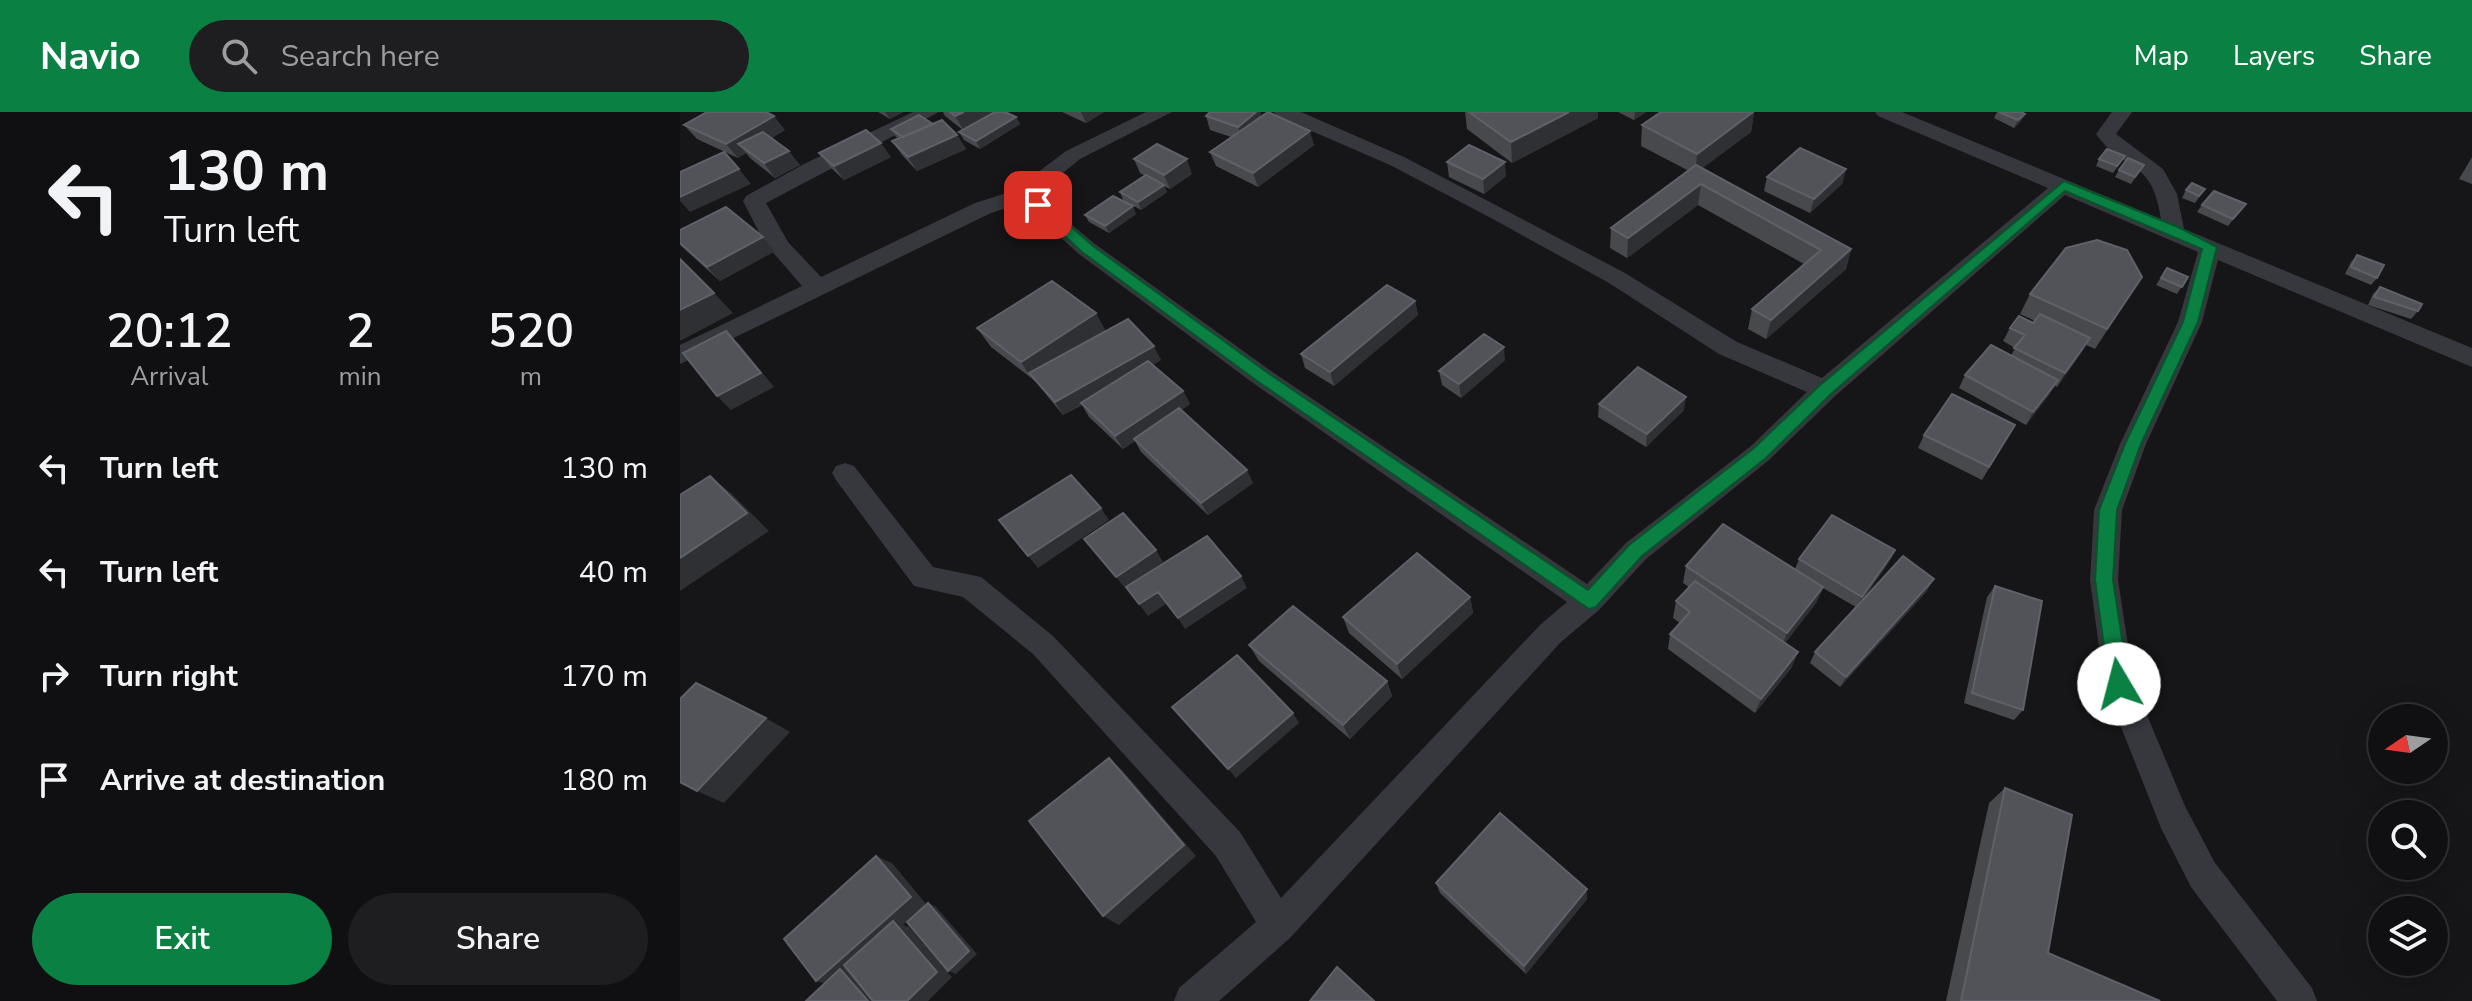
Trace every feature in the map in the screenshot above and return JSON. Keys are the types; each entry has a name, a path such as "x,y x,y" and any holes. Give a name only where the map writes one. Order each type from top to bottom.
{"street":[{"path":"816,286 775,241 761,221 754,201 811,169 929,112"},
{"path":"680,355 816,286 911,245 983,208 1021,196 1073,155 1162,112"},
{"path":"1284,112 1397,161 1473,200 1617,278 1728,348 1825,390"},
{"path":"1885,112 2173,230 2472,358"},
{"path":"2122,112 2106,134 2116,148 2155,172 2166,191 2173,230"},
{"path":"1192,1001 1278,926 1551,633 1589,601 1636,551 1760,453 1825,390 2064,185"},
{"path":"1021,196 1038,205 1087,249 1262,377 1589,601"},
{"path":"2210,247 2190,322 2133,444 2108,510 2104,580 2119,684 2173,817 2203,875 2299,1001"},
{"path":"845,473 924,577 971,586 1043,645 1228,844 1278,926"}],"building":[{"path":"707,112 766,112 774,116 726,144 684,125"},
{"path":"995,112 1016,117 976,141 959,132"},
{"path":"1210,112 1256,112 1238,127 1206,116"},
{"path":"1268,112 1310,131 1253,173 1210,152"},
{"path":"1469,112 1569,112 1511,142"},
{"path":"1661,112 1753,112 1697,154 1642,125"},
{"path":"1999,112 2021,112 2025,114 2018,120"},
{"path":"919,115 933,124 903,137 891,129"},
{"path":"942,120 957,135 908,157 892,141"},
{"path":"866,130 881,143 834,166 819,153"},
{"path":"763,132 789,151 764,163 738,144"},
{"path":"1157,144 1187,159 1164,175 1134,159"},
{"path":"1469,145 1505,162 1483,179 1447,162"},
{"path":"1800,148 1846,169 1814,199 1767,177"},
{"path":"2107,149 2125,156 2117,166 2099,159"},
{"path":"724,152 739,169 680,197 680,172"},
{"path":"2128,158 2144,165 2135,177 2119,170"},
{"path":"1696,165 1851,249 1771,320 1752,309 1821,250 1701,184 1628,238 1611,228"},
{"path":"1146,175 1164,185 1138,202 1120,192"},
{"path":"2192,183 2205,189 2199,196 2186,190"},
{"path":"2214,191 2246,204 2233,219 2202,205"},
{"path":"1113,196 1133,206 1105,226 1085,215"},
{"path":"726,207 763,237 707,267 680,243 680,230"},
{"path":"2097,240 2127,250 2142,277 2107,329 2030,294 2066,248"},
{"path":"2357,255 2384,265 2377,278 2351,267"},
{"path":"680,259 714,293 680,310"},
{"path":"2167,268 2188,277 2182,287 2161,278"},
{"path":"1052,281 1096,313 1021,362 977,328"},
{"path":"1387,285 1415,301 1330,372 1301,354"},
{"path":"2380,287 2422,304 2418,311 2374,297"},
{"path":"2040,314 2090,338 2065,373 2014,348 2025,335 2010,328 2019,316 2033,323"},
{"path":"1128,319 1154,346 1055,402 1029,373"},
{"path":"726,331 761,373 717,396 683,353"},
{"path":"1484,334 1504,347 1459,384 1439,371"},
{"path":"1991,345 2058,380 2033,412 1965,375"},
{"path":"1148,361 1183,391 1115,436 1081,403"},
{"path":"1638,367 1686,397 1647,434 1599,404"},
{"path":"1952,394 2015,425 1989,467 1924,435"},
{"path":"1179,408 1247,470 1201,503 1134,439"},
{"path":"1071,475 1101,508 1028,556 999,520"},
{"path":"710,476 747,513 680,558 680,495"},
{"path":"1123,513 1156,550 1116,577 1084,539"},
{"path":"1832,515 1895,550 1862,597 1799,559"},
{"path":"1723,524 1823,587 1787,633 1686,566"},
{"path":"1207,536 1241,576 1178,618 1158,592 1139,604 1126,587"},
{"path":"1417,553 1470,597 1397,664 1343,617"},
{"path":"1903,556 1934,579 1846,677 1815,652"},
{"path":"1695,581 1798,652 1761,699 1670,634 1690,612 1676,601"},
{"path":"1995,586 2042,601 2023,710 1972,693"},
{"path":"1293,606 1387,681 1343,725 1249,645"},
{"path":"1237,655 1293,713 1228,769 1172,707"},
{"path":"696,683 766,718 697,791 680,782 680,699"},
{"path":"1109,758 1184,845 1103,916 1029,821"},
{"path":"2005,788 2072,815 2048,953 2160,1001 1961,1001"},
{"path":"1500,813 1587,889 1524,966 1436,883"},
{"path":"876,856 911,897 816,981 784,939"},
{"path":"928,903 969,951 948,971 907,922"},
{"path":"893,921 937,972 907,1001 873,1001 844,965"},
{"path":"1337,967 1374,1001 1310,1001"},
{"path":"840,969 868,1001 806,1001"}],"route":[{"path":"1038,205 1087,249 1262,377 1589,601 1636,551 1760,453 1825,390 2064,185 2173,230 2210,247 2190,322 2133,444 2108,510 2104,580 2119,684"}]}
